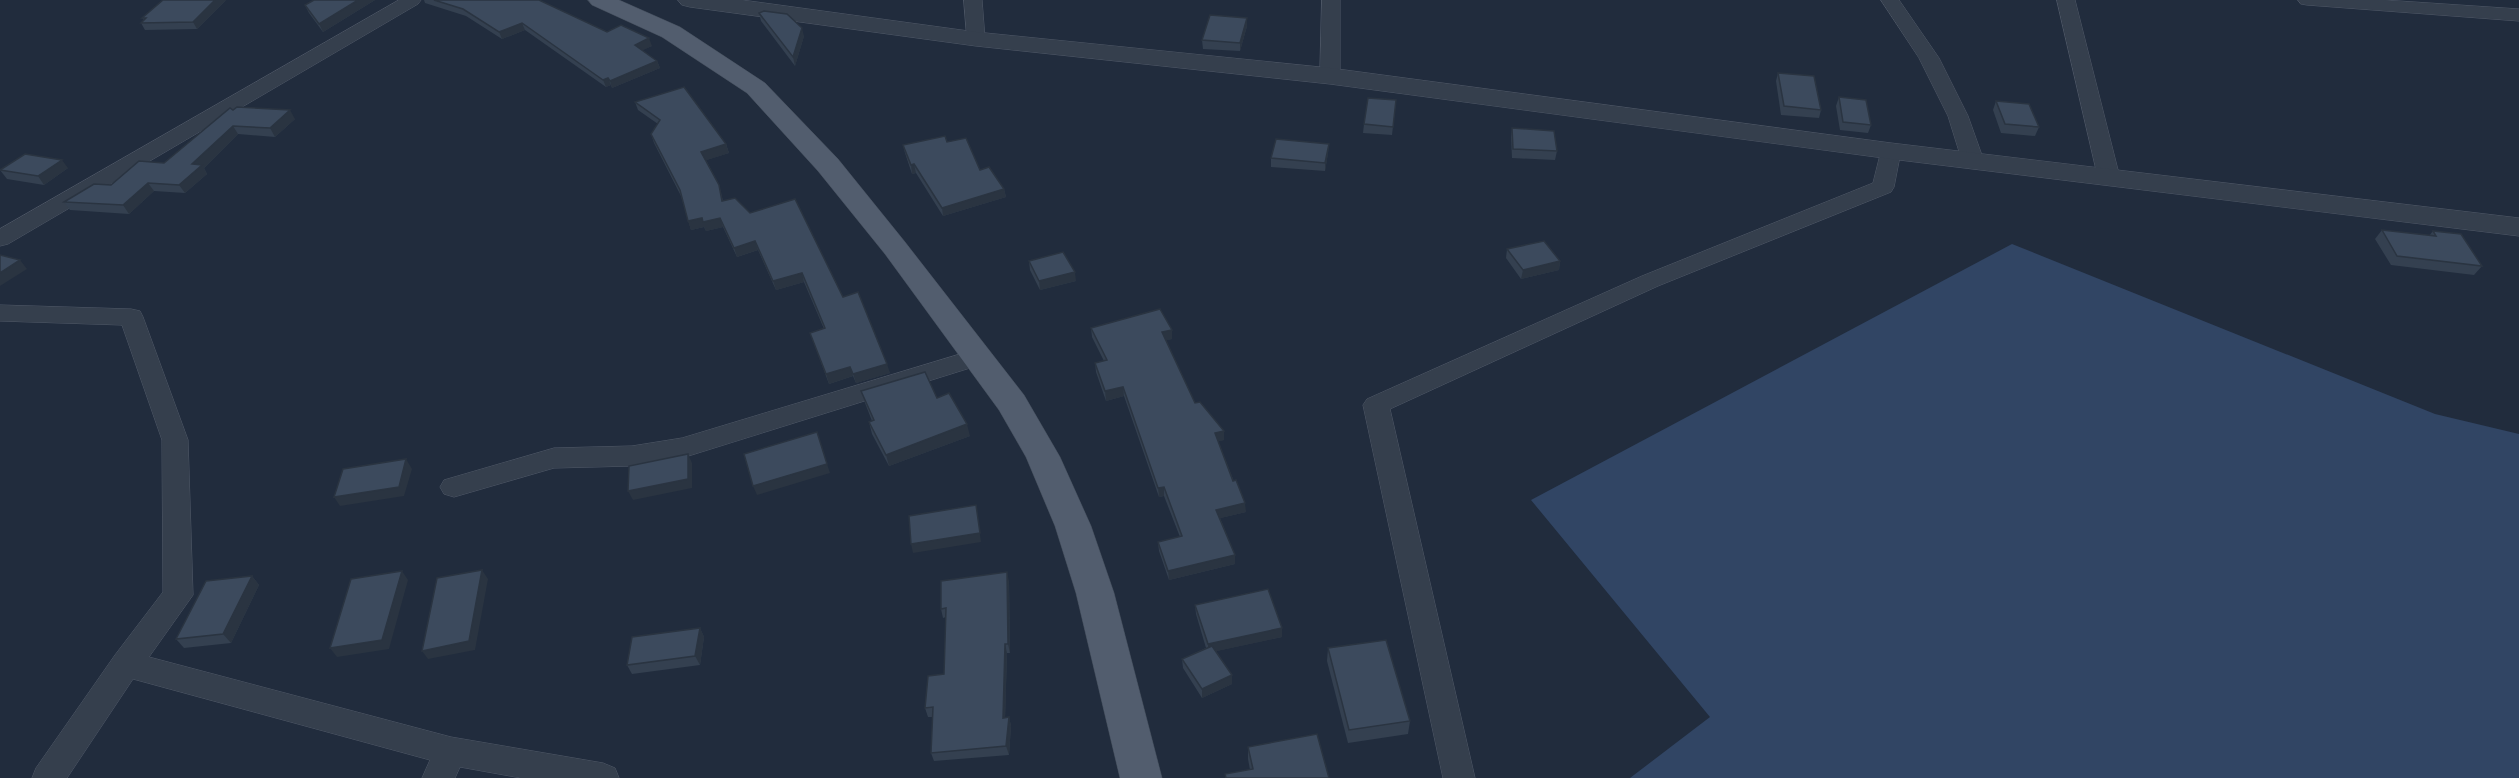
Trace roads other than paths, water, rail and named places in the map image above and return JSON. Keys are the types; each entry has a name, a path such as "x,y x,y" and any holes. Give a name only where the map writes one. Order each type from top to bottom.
{"main road":[{"path":"600,0 671,32 756,88 828,165 895,248 1024,421 1043,457 1073,526 1095,593 1141,778"}],"street":[{"path":"0,239 412,0"},
{"path":"690,0 976,39 1330,76 1891,151 2519,227"},
{"path":"973,0 976,39"},
{"path":"1330,76 1331,0"},
{"path":"1890,0 1929,58 1958,116 1973,161"},
{"path":"2066,0 2109,178"},
{"path":"2307,0 2519,15"},
{"path":"1459,778 1376,405 1650,281 1883,187 1891,151"},
{"path":"0,313 131,317 175,441 178,595 126,664 48,778"},
{"path":"454,487 554,458 632,456 682,448 977,357"},
{"path":"126,664 445,764 603,778"}],"water":[{"path":"2012,244 2435,414 2519,434 2519,778 1630,778 1710,717 1531,500"}]}
